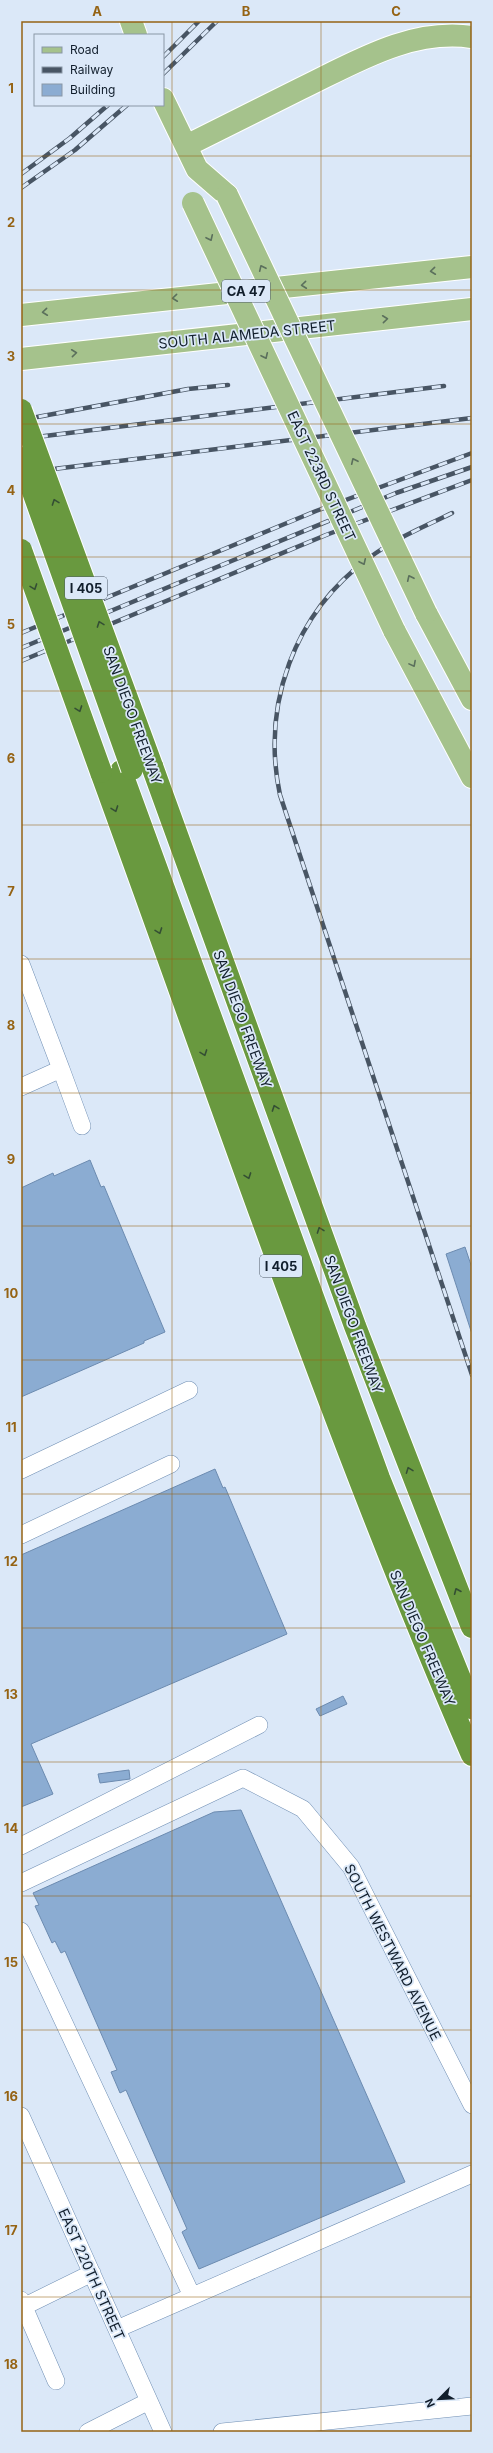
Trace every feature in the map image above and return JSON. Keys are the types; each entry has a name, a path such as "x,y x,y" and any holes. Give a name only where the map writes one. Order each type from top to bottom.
{"highway":[{"name":"SAN DIEGO FREEWAY","path":"21,410 127,770 346,1447 425,1646 472,1755"},
{"path":"21,458 127,770 379,1478 472,1708"},
{"path":"21,496 127,770 381,1454 472,1678"},
{"name":"SAN DIEGO FREEWAY","path":"21,550 127,770 357,1333 472,1627"}],"main road":[{"path":"186,146 373,53 424,38 451,34 472,38"},
{"path":"164,102 197,170 227,194 426,613 472,699"},
{"name":"EAST 223RD STREET","path":"197,170 193,203 394,630 472,777"},
{"name":"CA 47","path":"21,315 472,267"},
{"name":"SOUTH ALAMEDA STREET","path":"21,359 472,309"}],"street":[{"path":"21,964 62,1069 82,1126"},
{"path":"21,1087 62,1069"},
{"path":"21,1470 189,1390"},
{"path":"21,1535 171,1464"},
{"path":"21,1846 259,1725"},
{"name":"SOUTH WESTWARD AVENUE","path":"21,1883 243,1778 303,1809 351,1867 472,2105"},
{"path":"21,1931 192,2296"},
{"name":"EAST 220TH STREET","path":"21,2116 163,2432"},
{"path":"117,2329 472,2174"},
{"path":"56,2381 22,2305 92,2273"},
{"path":"88,2432 149,2401"},
{"path":"222,2432 472,2406"}],"building":[{"path":"90,1160 101,1187 104,1186 165,1332 144,1341 144,1343 21,1397 21,1188 53,1173 54,1176"},
{"path":"465,1247 472,1268 472,1334 446,1254"},
{"path":"215,1469 223,1488 225,1487 287,1634 31,1744 53,1794 21,1807 21,1555"},
{"path":"343,1696 347,1704 320,1716 316,1709"},
{"path":"129,1770 130,1779 100,1783 98,1774"},
{"path":"241,1810 405,2182 199,2269 182,2232 187,2229 126,2090 120,2093 111,2072 117,2070 65,1951 61,1953 55,1941 52,1943 35,1906 39,1905 33,1893 214,1812"}],"railway":[{"path":"164,56 199,21"},
{"path":"164,73 217,21"},
{"path":"21,174 70,138 107,106"},
{"path":"21,188 75,150 126,106"},
{"path":"21,420 188,389 228,385"},
{"path":"21,439 444,386"},
{"path":"21,473 472,418"},
{"path":"21,633 316,511 472,453"},
{"path":"21,648 396,493 472,467"},
{"path":"21,661 326,535 472,480"},
{"path":"452,513 409,534 369,558 343,580 321,606 303,633 289,663 280,695 275,728 275,761 280,795 472,1375"}]}
